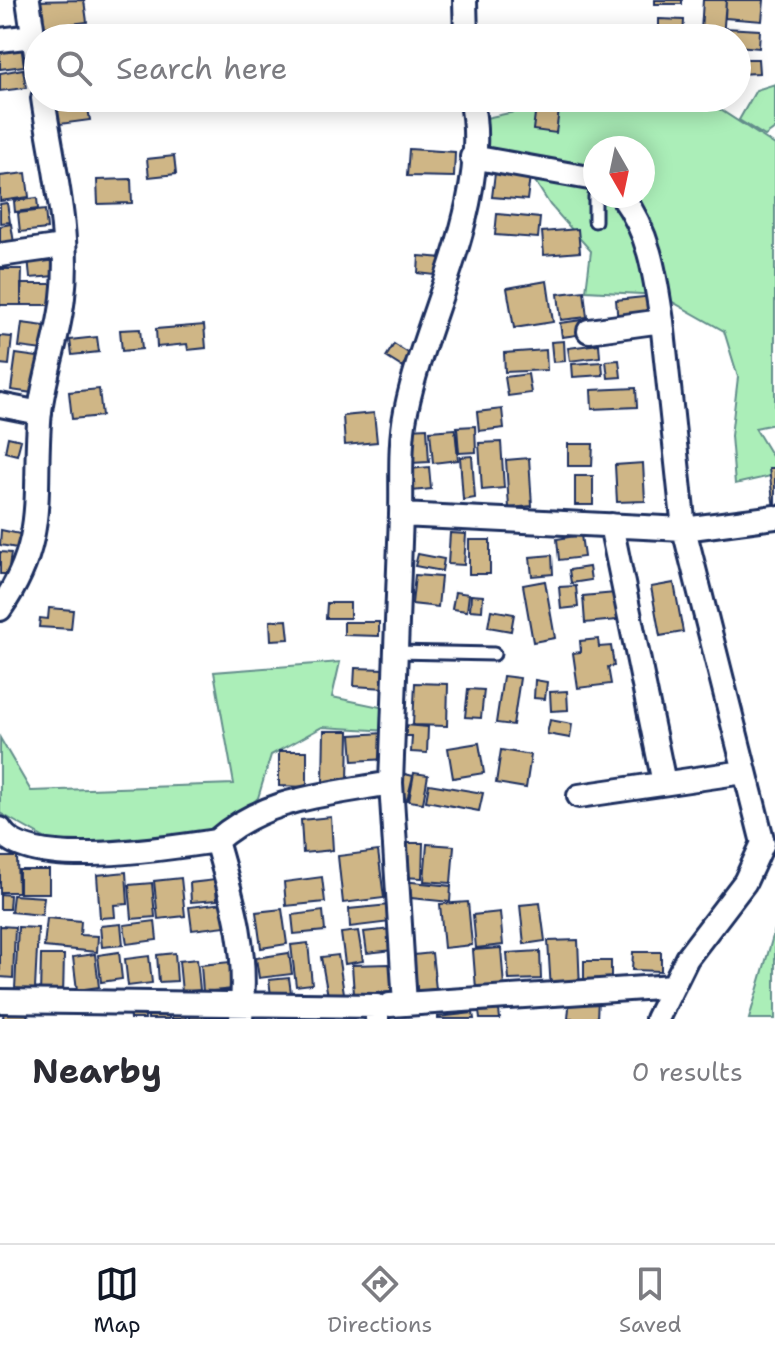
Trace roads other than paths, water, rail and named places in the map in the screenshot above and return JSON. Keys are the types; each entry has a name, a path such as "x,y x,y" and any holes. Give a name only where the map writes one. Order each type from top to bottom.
{"street":[{"path":"28,0 31,24"},
{"path":"465,0 466,24"},
{"path":"0,40 24,37"},
{"path":"0,609 8,583 35,532 40,413 63,296 63,246 45,112"},
{"path":"405,1004 391,783 406,409 468,203 474,112"},
{"path":"472,157 583,177"},
{"path":"629,208 645,235 653,261 684,529 763,843 745,882 687,958 657,1019"},
{"path":"0,255 63,246"},
{"path":"589,331 662,321"},
{"path":"0,405 40,413"},
{"path":"401,515 684,529 775,517"},
{"path":"611,525 664,783"},
{"path":"579,796 744,772"},
{"path":"1,835 70,856 149,851 216,841 236,823 263,809 391,783"},
{"path":"216,841 240,925 242,1011"},
{"path":"0,1001 377,1013 405,1004 673,986"}],"lane":[{"path":"595,208 595,221"},
{"path":"395,652 494,654"}]}
